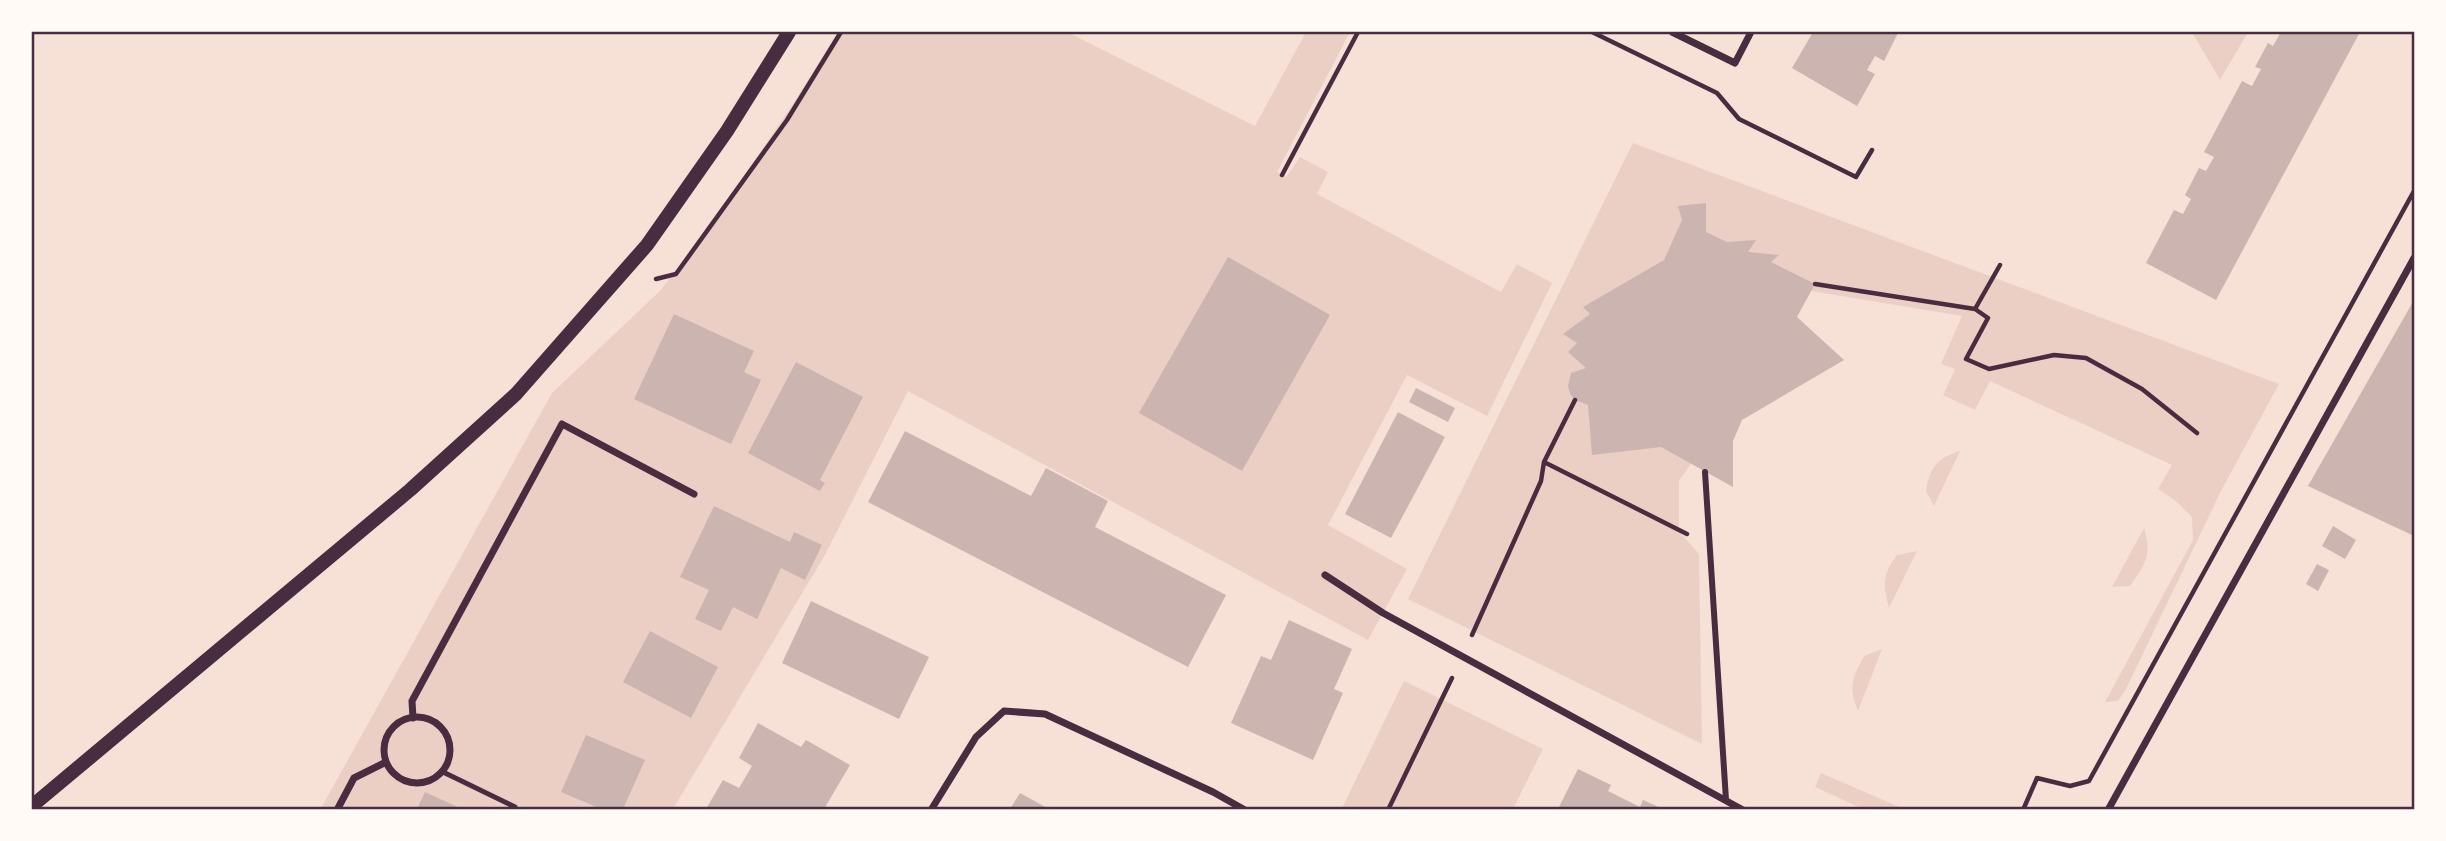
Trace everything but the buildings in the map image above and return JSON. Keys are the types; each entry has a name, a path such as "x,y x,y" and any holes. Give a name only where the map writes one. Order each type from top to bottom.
{"main road":[{"path":"32,806 410,491 516,394 647,245 727,131 789,32"}],"street":[{"path":"1672,32 1735,62 1751,32"},
{"path":"2108,810 2414,258"},
{"path":"413,718 412,701 562,424 694,494"},
{"path":"1705,472 1726,800"},
{"path":"1325,575 1383,613 1743,810"},
{"path":"931,810 976,737 1004,711 1045,714 1213,792 1245,810"},
{"path":"413,718 429,719 446,732 451,753 443,772 434,780 411,784 401,779 386,762 383,751 385,740 398,722 413,718"},
{"path":"337,810 354,778 386,762"}],"lane":[{"path":"443,772 515,807"}],"path":[{"path":"676,274 787,120 841,32"},
{"path":"1282,175 1357,32"},
{"path":"1592,32 1717,93 1739,119 1856,177 1872,150"},
{"path":"2022,810 2037,778 2070,786 2089,781 2414,191"},
{"path":"1975,309 2000,265"},
{"path":"1815,284 1975,309 1988,318 1966,359 1989,369 2054,355 2086,358 2142,389 2197,433"},
{"path":"1388,810 1463,655 1541,481 1544,461 1575,400"},
{"path":"1544,461 1710,545"}],"shaded area":[{"path":"838,32 1067,32 1255,126 1306,32 1350,32 1277,172 1286,177 1300,157 1328,172 1317,194 1501,292 1517,264 1552,283 1487,416 1407,375 1328,525 1407,569 1368,640 908,391 825,555 673,809 320,810 552,393 661,290 718,214"},
{"path":"2192,32 2248,32 2220,80"},
{"path":"1633,143 2279,384 2221,491 2118,701 2105,702 2193,540 2192,517 2158,489 2172,465 1990,381 1975,410 1943,395 1955,369 1941,364 1962,316 1811,291 1679,481 1679,531 1699,554 1702,744 1408,599"},
{"path":"1960,451 1934,506 1926,491 1932,470 1940,460"},
{"path":"2144,528 2147,552 2144,565 2130,586 2112,587"},
{"path":"1917,551 1889,608 1886,574 1897,555"},
{"path":"1882,649 1858,711 1852,689 1854,677 1864,656"},
{"path":"1404,681 1543,749 1513,809 1341,810"},
{"path":"1821,773 1904,809 1863,809 1815,787"}]}
